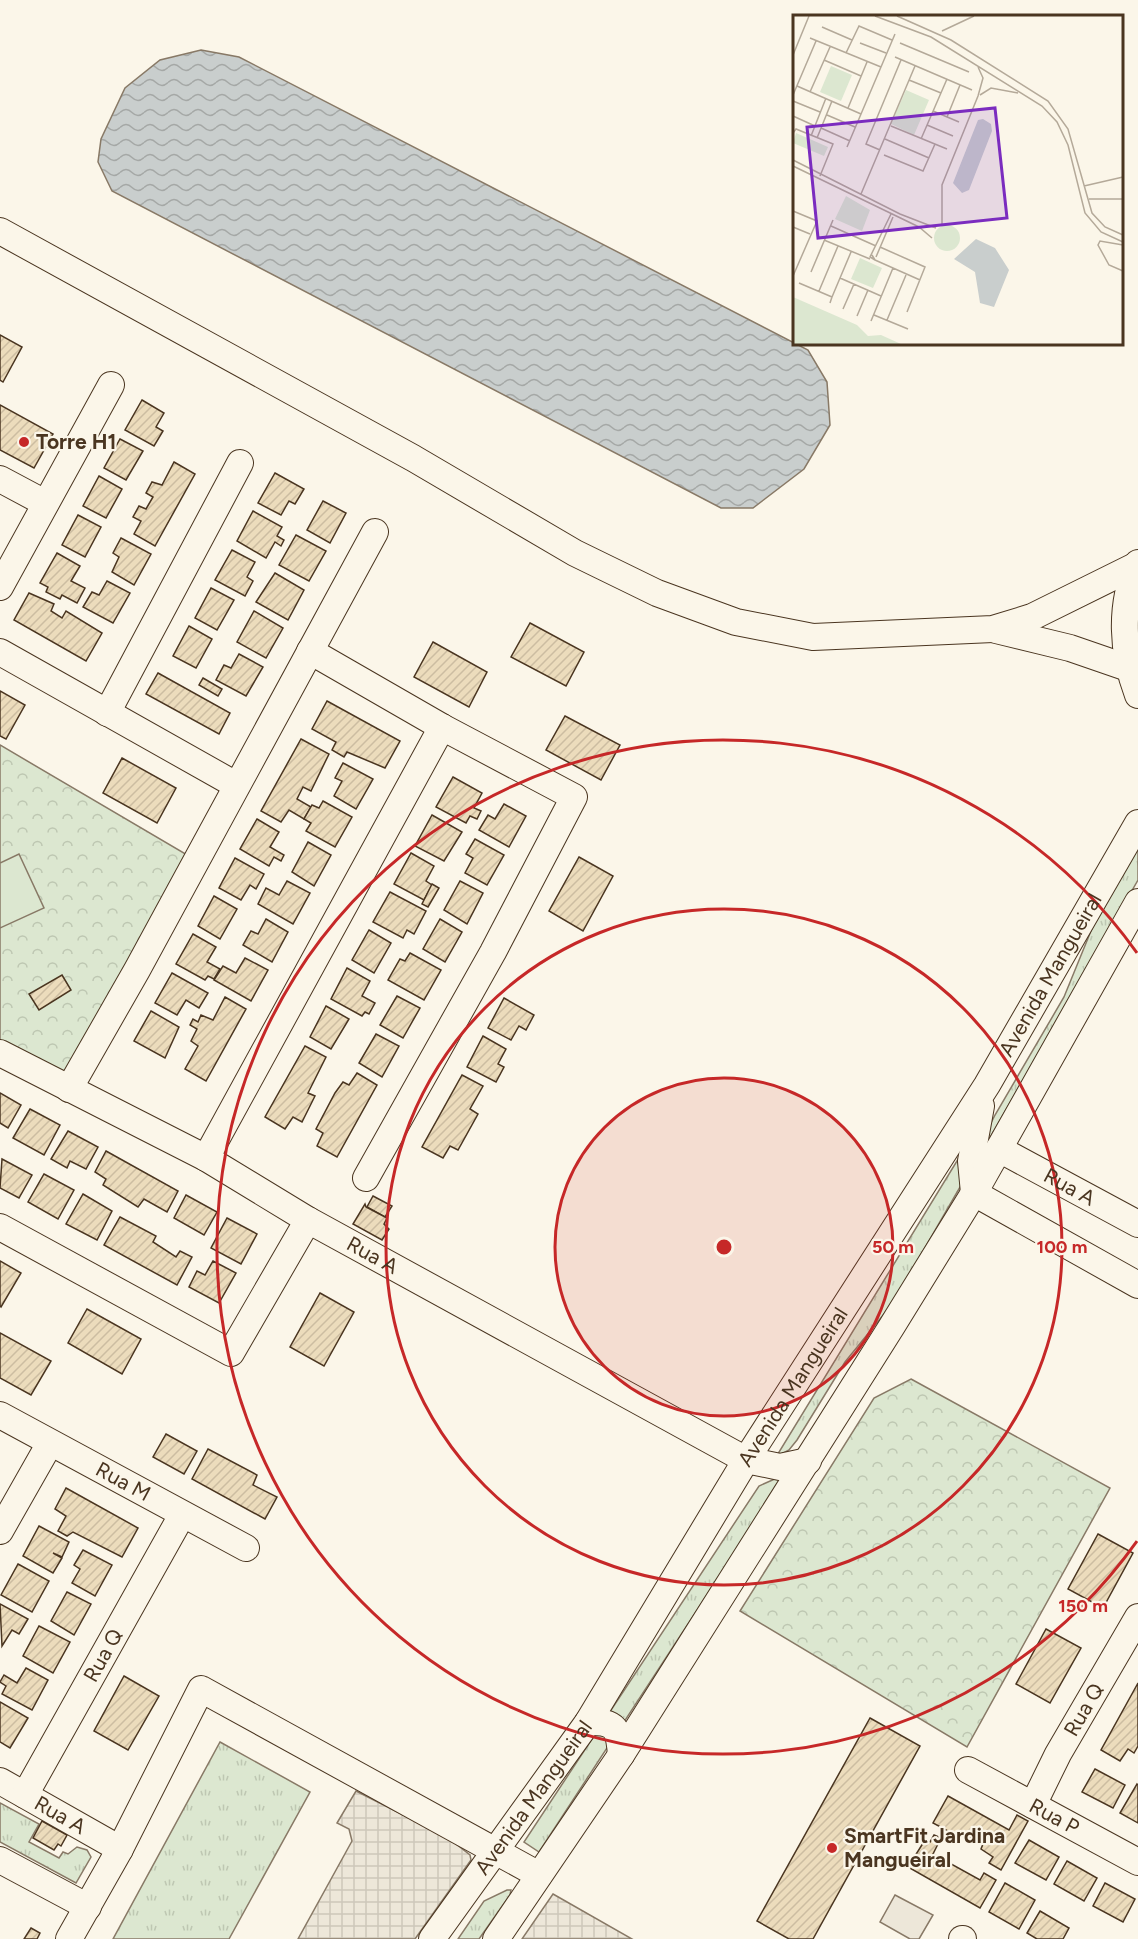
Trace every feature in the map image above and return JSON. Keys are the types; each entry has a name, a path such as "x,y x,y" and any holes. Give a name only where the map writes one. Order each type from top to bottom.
{"street":[{"path":"0,231 402,452 575,553 657,593 736,622 813,636 993,629 1032,617 1137,564"},
{"path":"0,587 111,385"},
{"path":"106,713 240,463"},
{"path":"0,479 45,503"},
{"path":"69,1089 137,970 375,532"},
{"path":"1137,564 1123,616 1128,669 1138,695"},
{"path":"993,629 1070,648 1128,669"},
{"path":"310,651 442,727 574,797 493,952 366,1178"},
{"path":"0,652 236,785"},
{"path":"206,1158 442,727"},
{"name":"Avenida Mangueiral","path":"432,1939 588,1722 746,1460 987,1085 1138,824"},
{"name":"Avenida Mangueiral","path":"496,1939 621,1755 808,1461 974,1193 1138,902"},
{"name":"Rua A","path":"0,1053 206,1158 308,1220 746,1460 780,1467 808,1461"},
{"path":"987,1085 972,1152 974,1193 1138,1285"},
{"name":"Rua A","path":"999,1149 1138,1224"},
{"path":"0,1227 231,1353 308,1220"},
{"name":"Rua M","path":"0,1414 246,1548"},
{"path":"0,1531 50,1443"},
{"name":"Rua Q","path":"26,1795 182,1515"},
{"name":"Rua Q","path":"1033,1805 1058,1754 1138,1617"},
{"path":"69,1939 120,1849 201,1689 539,1875"},
{"path":"588,1722 609,1723 617,1731 621,1755"},
{"name":"Rua P","path":"968,1770 1138,1862"},
{"name":"Rua A","path":"0,1781 120,1849"},
{"path":"0,1860 88,1907"}],"green space":[{"path":"0,745 189,856 73,1066 61,1073 0,1046"},
{"path":"1138,848 1138,880 977,1160 982,1141 995,1115 1064,997 1093,926"},
{"path":"19,854 44,908 0,928 0,863"},
{"path":"960,1156 963,1182 893,1303 845,1362 797,1440 789,1450 776,1457"},
{"path":"911,1379 1110,1488 967,1747 740,1611 874,1398"},
{"path":"786,1474 539,1852 524,1842 759,1486"},
{"path":"220,1742 310,1792 229,1939 113,1939"},
{"path":"0,1803 39,1824 29,1842 59,1858 63,1852 68,1854 77,1847 87,1850 91,1857 76,1883 0,1842"},
{"path":"511,1890 510,1895 479,1939 458,1939 484,1901"}],"shaded area":[{"path":"356,1791 447,1837 470,1855 471,1860 415,1939 298,1939 352,1841 349,1829 337,1823"},
{"path":"553,1894 632,1939 522,1939"},
{"path":"895,1895 933,1915 919,1939 910,1939 880,1922"}],"water":[{"path":"201,50 239,57 793,342 793,345 808,350 827,382 830,425 804,469 753,508 721,508 112,191 98,162 101,139 125,88 160,60"}],"building":[{"path":"0,335 22,347 3,382 0,380"},
{"path":"142,400 164,413 156,427 163,431 154,446 125,430"},
{"name":"Torre H1","path":"0,405 53,434 34,468 0,450"},
{"path":"120,439 143,451 126,480 104,468"},
{"path":"174,462 195,474 155,546 134,534 141,521 133,517 139,506 146,509 153,497 146,493 152,482 162,485"},
{"path":"275,473 304,489 295,504 289,501 281,515 258,503"},
{"path":"99,476 122,489 106,518 83,506"},
{"path":"323,501 346,513 330,543 307,530"},
{"path":"253,511 282,527 277,536 284,540 281,546 275,542 266,558 237,541"},
{"path":"78,515 101,527 85,557 62,545"},
{"path":"296,535 326,551 309,581 279,565"},
{"path":"121,538 151,554 134,585 112,572 119,557 113,553"},
{"path":"232,550 255,562 247,577 253,581 245,596 215,580"},
{"path":"57,553 80,566 71,581 85,588 77,603 62,595 60,599 46,592 48,587 40,583"},
{"path":"275,573 304,590 288,620 256,602"},
{"path":"107,581 130,593 113,623 83,607 92,592 99,595"},
{"path":"211,588 234,600 217,630 195,618"},
{"path":"29,593 54,604 51,611 62,618 66,611 102,633 86,661 14,620"},
{"path":"254,611 283,628 266,658 237,642"},
{"path":"530,623 584,652 566,686 511,657"},
{"path":"189,626 212,639 196,668 173,656"},
{"path":"433,642 487,672 469,707 414,677"},
{"path":"239,654 263,667 246,696 216,680 224,665 231,668"},
{"path":"158,673 230,713 219,734 146,694"},
{"path":"203,678 222,689 218,696 199,685"},
{"path":"0,691 25,705 6,739 0,736"},
{"path":"327,701 400,741 385,768 347,752 344,757 332,750 336,742 312,729"},
{"path":"565,716 620,745 601,780 546,750"},
{"path":"301,739 329,754 311,791 303,787 297,799 311,807 304,819 289,810 281,822 261,811"},
{"path":"122,758 176,788 157,823 103,793"},
{"path":"343,763 373,779 356,809 334,796 342,781 335,778"},
{"path":"453,777 482,793 474,808 481,811 477,819 470,816 466,823 436,807"},
{"path":"323,801 352,817 335,847 306,831 311,823 304,819 312,805 319,808"},
{"path":"504,804 526,816 509,847 479,830 488,815 495,819"},
{"path":"432,815 462,832 444,861 415,846"},
{"path":"257,819 279,832 270,847 284,855 281,861 274,857 269,866 240,849"},
{"path":"475,839 504,855 487,885 465,873 473,858 466,854"},
{"path":"308,842 331,855 314,886 292,872"},
{"path":"411,853 434,866 426,881 432,885 424,900 394,884"},
{"path":"579,857 613,876 583,931 549,911"},
{"path":"235,858 264,874 256,889 250,885 241,900 219,888"},
{"path":"287,881 310,893 293,924 258,904 266,888 279,895"},
{"path":"460,881 483,893 467,924 444,910"},
{"path":"432,884 439,888 428,907 422,904"},
{"path":"390,892 426,911 414,934 407,930 403,938 373,922"},
{"path":"214,896 237,909 220,939 198,926"},
{"path":"266,919 288,932 272,962 243,945 251,931 258,934"},
{"path":"440,919 462,932 445,962 423,949"},
{"path":"369,930 391,943 374,973 352,960"},
{"path":"193,934 216,947 207,962 220,969 214,979 208,976 205,980 176,964"},
{"path":"410,953 441,970 424,1000 388,980 400,959 405,961"},
{"path":"245,958 268,970 251,1001 214,980 223,966 236,973"},
{"path":"347,968 370,981 362,996 375,1003 369,1014 365,1012 362,1016 331,999"},
{"path":"172,973 208,993 199,1008 186,1000 177,1015 155,1003"},
{"path":"62,975 71,990 39,1010 29,994"},
{"path":"397,996 420,1008 403,1038 380,1025"},
{"path":"225,997 246,1009 206,1081 185,1069 198,1046 191,1041 197,1029 190,1025 193,1019 198,1022 201,1015 213,1020"},
{"path":"504,998 534,1015 526,1030 519,1026 511,1040 488,1028"},
{"path":"326,1006 349,1019 331,1049 310,1037"},
{"path":"151,1011 179,1027 165,1058 134,1041"},
{"path":"376,1034 399,1046 382,1077 359,1063"},
{"path":"483,1036 506,1049 498,1064 504,1067 496,1082 467,1067"},
{"path":"305,1046 326,1057 308,1093 315,1096 302,1122 293,1117 285,1129 265,1117"},
{"path":"357,1073 377,1085 337,1157 317,1146 323,1133 316,1129 343,1082 349,1085"},
{"path":"462,1075 483,1086 470,1109 478,1114 458,1150 450,1146 443,1158 422,1147"},
{"path":"0,1093 21,1105 8,1128 0,1123"},
{"path":"30,1109 60,1125 44,1155 13,1138"},
{"path":"68,1131 98,1147 86,1169 70,1161 67,1168 51,1159"},
{"path":"106,1151 178,1191 167,1212 144,1199 138,1207 103,1185 106,1179 95,1172"},
{"path":"2,1159 32,1175 19,1198 0,1188"},
{"path":"44,1174 74,1190 58,1219 28,1202"},
{"path":"83,1194 112,1211 97,1240 66,1224"},
{"path":"186,1195 217,1212 204,1235 174,1218"},
{"path":"373,1196 392,1206 385,1217 367,1207"},
{"path":"365,1204 366,1207 387,1218 384,1224 389,1229 382,1240 353,1224"},
{"path":"120,1217 156,1236 153,1242 176,1257 180,1251 192,1257 177,1285 104,1245"},
{"path":"227,1218 257,1234 241,1264 211,1248"},
{"path":"0,1261 21,1273 1,1307 0,1306"},
{"path":"213,1261 236,1273 219,1303 189,1287 197,1271 205,1275"},
{"path":"320,1293 354,1312 324,1366 290,1347"},
{"path":"87,1309 141,1339 122,1374 68,1343"},
{"path":"0,1333 51,1361 31,1395 0,1378"},
{"path":"166,1434 197,1451 184,1474 153,1457"},
{"path":"208,1449 257,1475 253,1485 277,1497 265,1519 192,1479"},
{"path":"66,1488 138,1528 122,1557 73,1532 67,1536 58,1531 66,1516 55,1509"},
{"path":"39,1526 69,1542 62,1557 53,1553 62,1558 53,1573 23,1556"},
{"path":"1098,1534 1133,1553 1103,1608 1068,1589"},
{"path":"83,1550 112,1565 95,1596 72,1583 80,1569 74,1565"},
{"path":"18,1564 49,1581 32,1612 1,1595"},
{"path":"67,1592 91,1604 74,1635 51,1621"},
{"path":"0,1604 28,1619 19,1634 12,1630 2,1646"},
{"path":"39,1626 70,1642 53,1673 23,1656"},
{"path":"1046,1629 1081,1648 1050,1703 1016,1684"},
{"path":"26,1668 48,1680 32,1710 2,1694 6,1686 0,1682 4,1675 17,1683"},
{"path":"124,1676 159,1696 128,1750 94,1731"},
{"path":"1138,1683 1138,1746 1134,1753 1128,1749 1120,1761 1101,1750"},
{"path":"0,1702 28,1718 10,1748 0,1742"},
{"path":"870,1718 920,1746 813,1939 789,1939 757,1921"},
{"path":"1095,1769 1125,1785 1113,1808 1082,1792"},
{"path":"1138,1785 1138,1823 1120,1813"},
{"path":"948,1796 1009,1830 1017,1815 1028,1821 1001,1870 989,1863 993,1857 981,1849 983,1844 960,1831 957,1836 933,1823"},
{"path":"42,1821 67,1835 61,1846 58,1844 54,1850 33,1838"},
{"path":"934,1835 941,1838 933,1854 980,1880 984,1873 996,1880 980,1908 908,1867 925,1840 930,1842"},
{"path":"1029,1840 1059,1857 1046,1880 1015,1863"},
{"path":"1067,1861 1097,1878 1084,1901 1054,1884"},
{"path":"1005,1883 1035,1900 1019,1929 989,1912"},
{"path":"1105,1883 1135,1899 1123,1922 1093,1906"},
{"path":"1040,1911 1069,1928 1063,1939 1037,1939 1027,1933"},
{"path":"31,1928 40,1933 37,1939 24,1939"}],"place":[{"name":"Torre H1","path":"24,442"},
{"name":"SmartFit Jardina Mangueiral","path":"832,1848"}]}
